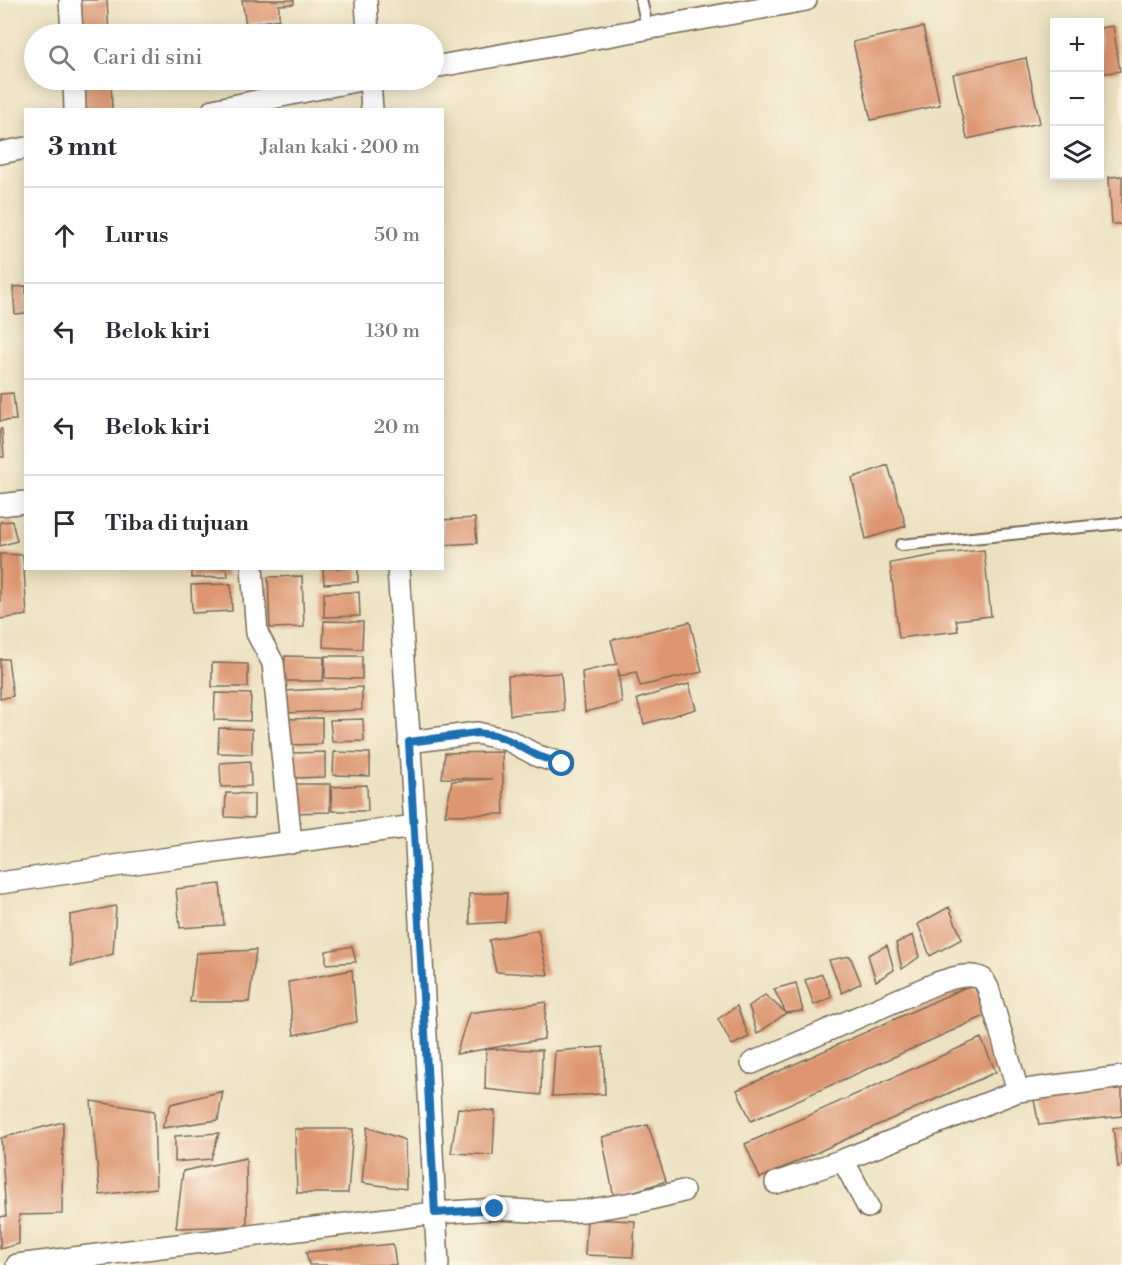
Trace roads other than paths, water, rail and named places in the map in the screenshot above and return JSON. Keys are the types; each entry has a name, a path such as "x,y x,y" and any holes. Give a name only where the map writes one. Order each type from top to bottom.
{"street":[{"path":"70,0 71,24"},
{"path":"366,0 367,24"},
{"path":"444,65 806,0"},
{"path":"74,90 75,108"},
{"path":"223,108 311,90"},
{"path":"371,90 372,108"},
{"path":"0,153 24,148"},
{"path":"0,505 24,502"},
{"path":"252,570 257,633 273,663 291,843"},
{"path":"398,570 415,826 438,1265"},
{"path":"409,742 477,733 486,734 508,740 538,756 562,764"},
{"path":"0,883 415,826"},
{"path":"752,1063 937,982 975,975 983,979 988,988 1018,1091"},
{"path":"776,1183 843,1160 1018,1091 1122,1077"},
{"path":"843,1160 868,1207"},
{"path":"17,1265 435,1213 495,1209 546,1212 584,1210 638,1202 683,1191"}],"lane":[{"path":"641,0 648,30"},
{"path":"901,545 1122,523"}]}
